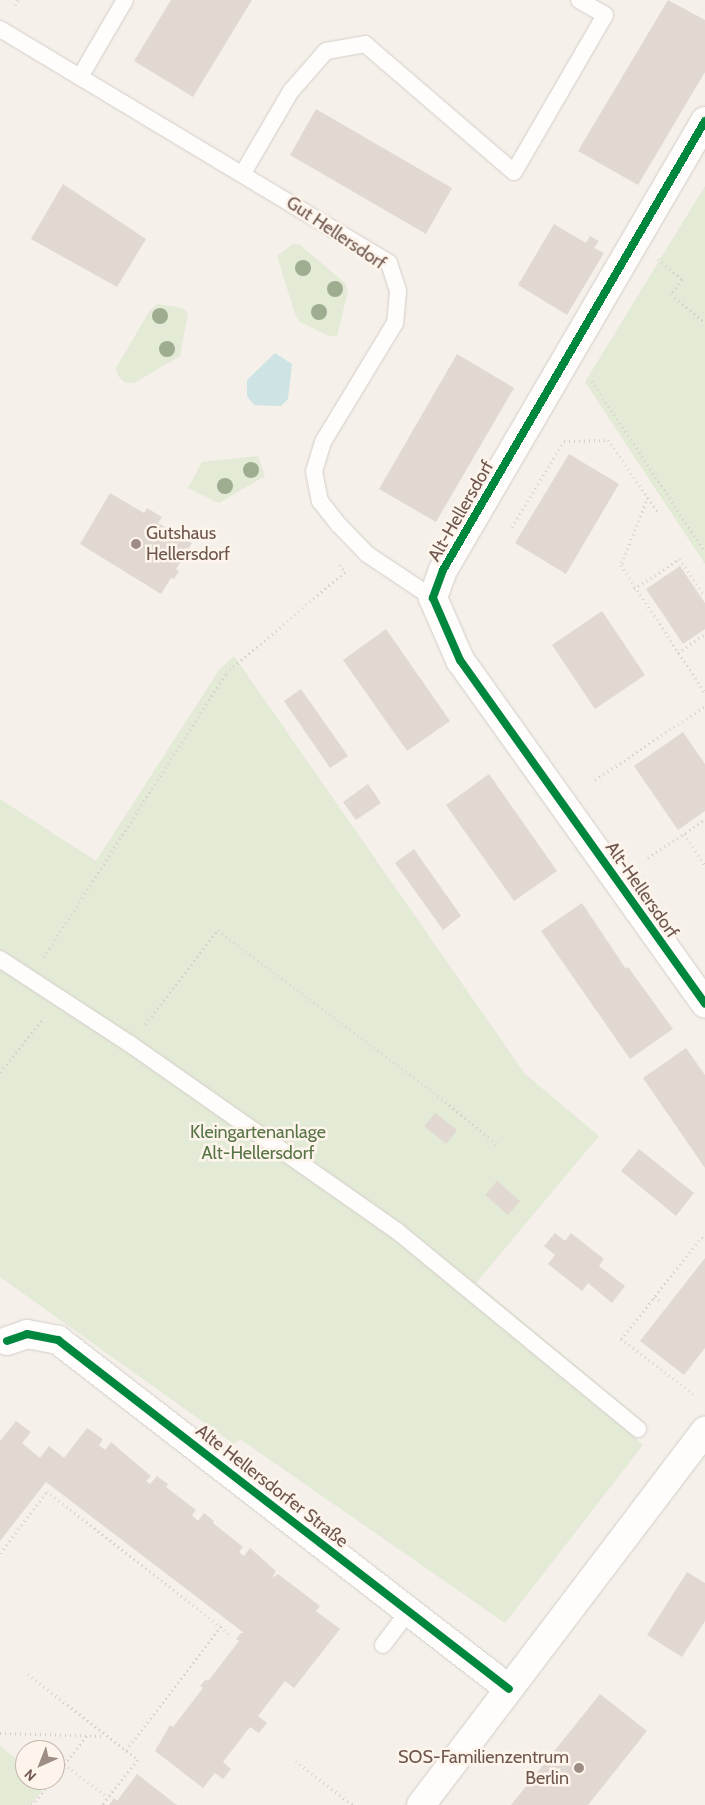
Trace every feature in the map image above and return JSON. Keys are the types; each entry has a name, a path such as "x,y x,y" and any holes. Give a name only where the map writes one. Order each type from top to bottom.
{"street":[{"name":"Alt-Hellersdorf","path":"705,121 443,570 433,598 460,660 705,1004"},
{"name":"Alte Hellersdorfer Straße","path":"7,1341 28,1334 58,1340 509,1689"},
{"path":"420,1805 705,1430"}],"lane":[{"path":"80,77 125,0"},
{"path":"243,173 290,91 326,50 365,44 514,172 605,14 579,0"},
{"name":"Gut Hellersdorf","path":"0,29 243,173 389,263 398,291 395,323 323,442 314,471 320,500 367,554 433,598"},
{"path":"0,959 130,1044 396,1232 638,1428"},
{"path":"384,1645 408,1612"}],"path":[{"path":"15,6 18,0"},
{"path":"633,242 683,280 671,294 705,323"},
{"path":"592,381 705,552"},
{"path":"512,527 564,441 608,440 659,513"},
{"path":"648,497 621,565 634,589 705,693"},
{"path":"634,589 680,559 705,596"},
{"path":"339,566 345,572"},
{"path":"30,979 226,673 332,583"},
{"path":"678,653 705,634"},
{"path":"595,780 705,706"},
{"path":"648,858 705,820"},
{"path":"684,834 705,865"},
{"path":"130,1044 218,930 434,1092 496,1144"},
{"path":"0,1072 61,998"},
{"path":"693,1394 621,1339 702,1237 705,1239"},
{"path":"654,1297 663,1302"},
{"path":"0,1553 47,1491 232,1636"},
{"path":"126,1750 221,1626"},
{"path":"28,1674 138,1760 102,1805"},
{"path":"0,1732 106,1736"},
{"path":"65,1763 88,1735"},
{"path":"296,1761 354,1805"},
{"path":"65,1765 108,1797"},
{"path":"32,1805 44,1790"}],"green space":[{"path":"705,186 705,564 585,382"},
{"path":"293,244 300,245 345,283 348,291 337,336 329,336 300,322 295,314 277,256"},
{"path":"158,304 182,308 188,313 180,356 134,383 126,383 118,376 116,368 150,310"},
{"path":"258,456 265,476 219,503 188,488 202,462"},
{"name":"Kleingartenanlage Alt-Hellersdorf","path":"234,656 525,1074 599,1136 476,1283 644,1422 633,1436 643,1445 505,1623 240,1439 234,1444 0,1277 0,799 96,861 219,670"},
{"path":"0,1746 15,1758 15,1790 42,1790 31,1805 0,1805"}],"shaded area":[{"path":"275,353 292,364 288,399 281,406 254,405 247,396 247,380"}],"building":[{"path":"171,0 252,0 193,97 134,61"},
{"path":"668,0 705,20 705,72 638,185 578,151"},
{"path":"316,109 452,188 426,234 290,155"},
{"path":"63,184 146,239 117,287 31,239"},
{"path":"554,224 586,243 590,236 599,241 594,248 604,253 567,315 518,285"},
{"path":"457,354 514,388 436,522 379,489"},
{"path":"569,454 619,484 566,574 515,543"},
{"name":"Gutshaus Hellersdorf","path":"110,493 144,513 147,508 162,517 158,523 192,543 176,569 179,571 174,579 171,578 161,594 80,544"},
{"path":"680,566 705,603 705,629 683,644 646,589"},
{"path":"602,611 645,675 595,709 552,645"},
{"path":"386,629 450,721 407,751 343,660"},
{"path":"301,689 348,756 330,768 284,701"},
{"path":"683,732 705,764 705,811 678,830 634,766"},
{"path":"489,774 557,871 514,901 446,805"},
{"path":"368,784 381,803 356,820 343,802"},
{"path":"414,849 461,916 443,930 395,863"},
{"path":"582,903 626,969 628,967 673,1029 630,1059 541,931"},
{"path":"686,1048 705,1075 705,1168 643,1078"},
{"path":"435,1113 457,1130 446,1144 424,1126"},
{"path":"639,1149 694,1193 676,1216 621,1171"},
{"path":"497,1181 520,1201 508,1215 485,1195"},
{"path":"555,1233 565,1241 571,1233 604,1259 599,1266 625,1286 612,1303 588,1283 582,1291 548,1264 555,1255 544,1246"},
{"path":"705,1258 705,1348 684,1375 640,1341"},
{"path":"16,1421 31,1432 22,1443 40,1458 49,1446 64,1458 87,1428 103,1439 99,1445 105,1450 111,1442 151,1476 146,1481 150,1484 157,1476 168,1484 166,1487 196,1510 192,1515 198,1521 204,1513 214,1521 213,1523 243,1547 239,1552 244,1556 250,1548 276,1571 272,1578 278,1574 320,1606 316,1611 340,1629 294,1688 285,1681 258,1716 267,1723 259,1733 250,1727 223,1762 231,1769 223,1779 215,1773 203,1788 155,1751 170,1725 173,1727 203,1688 200,1686 206,1679 208,1681 239,1641 236,1639 241,1633 244,1633 46,1482 0,1541 0,1441"},
{"path":"687,1572 705,1583 705,1621 682,1657 647,1635"},
{"name":"SOS-Familienzentrum Berlin","path":"600,1694 647,1731 588,1805 511,1805"},
{"path":"137,1774 177,1805 109,1805 114,1798 117,1801"}],"cycle path":[{"path":"705,121 443,570 433,598 460,660 705,1004"},
{"path":"7,1341 27,1334 58,1340 509,1689"}],"place":[{"name":"Gutshaus Hellersdorf","path":"136,544"},
{"name":"SOS-Familienzentrum Berlin","path":"579,1768"}]}
